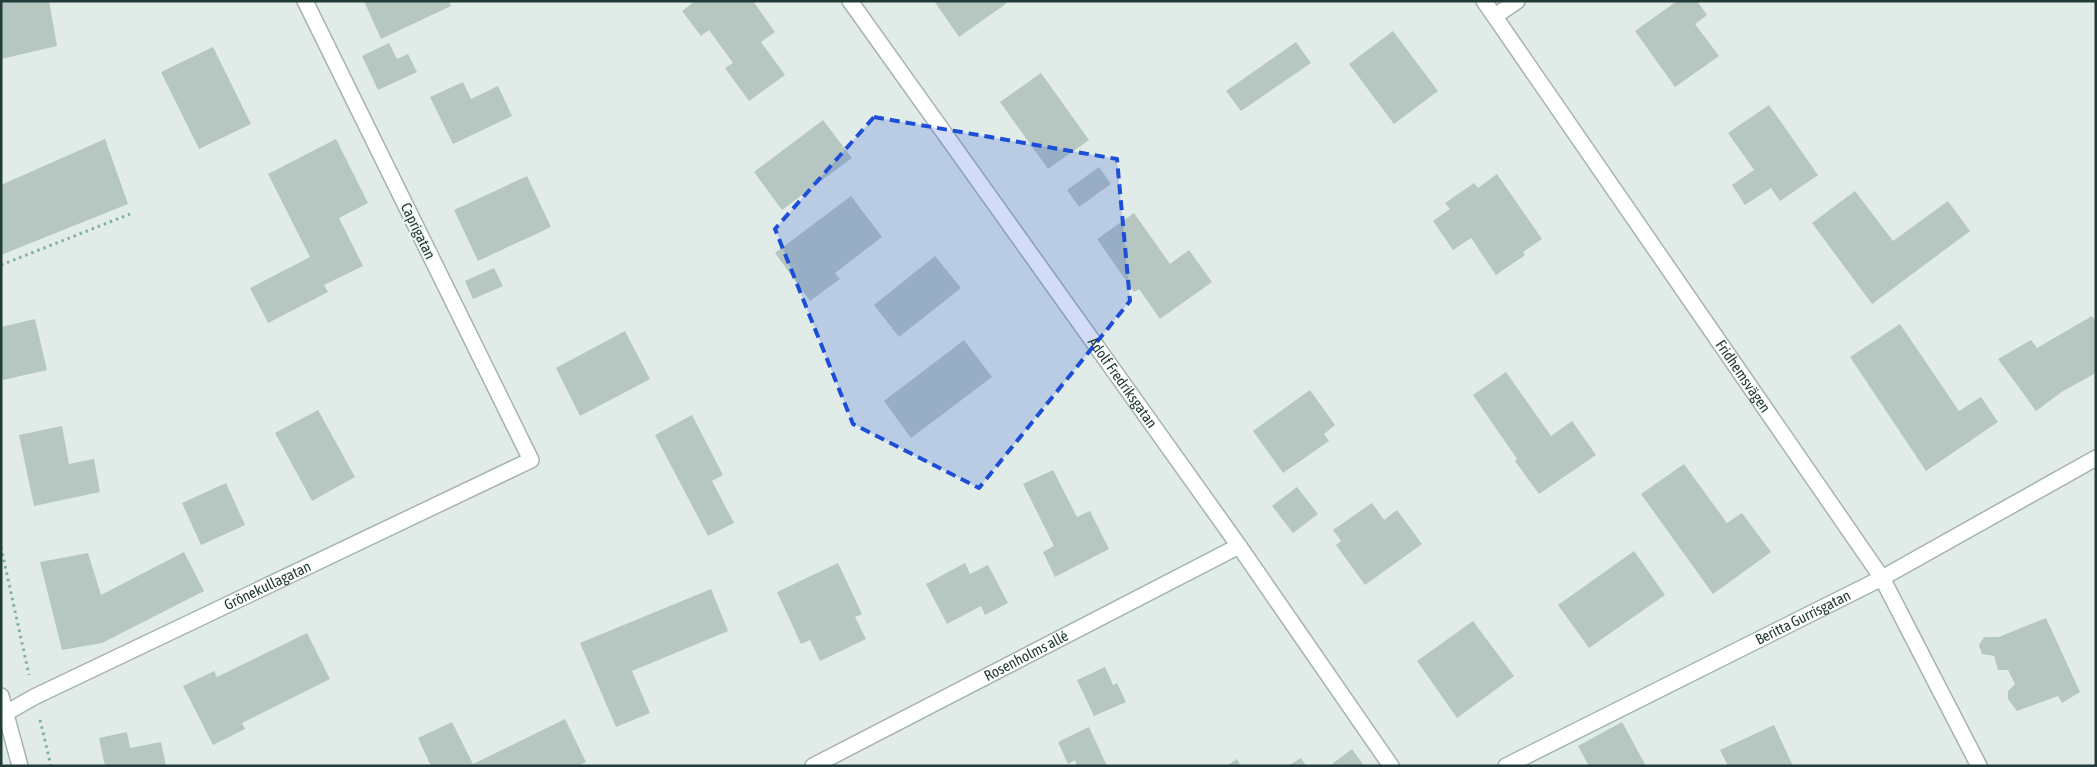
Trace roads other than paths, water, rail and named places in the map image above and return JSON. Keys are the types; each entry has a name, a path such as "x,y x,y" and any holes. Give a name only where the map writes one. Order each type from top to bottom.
{"street":[{"name":"Caprigatan","path":"305,1 531,460"},
{"name":"Adolf Fredriksgatan","path":"850,1 1239,546 1392,766"},
{"name":"Fridhemsvägen","path":"1484,1 1882,578 1979,766"},
{"path":"1495,16 1517,1"},
{"name":"Beritta Gurrisgatan","path":"1506,766 1882,578 2096,458"},
{"name":"Grönekullagatan","path":"6,713 34,697 531,460"},
{"name":"Rosenholms allé","path":"813,766 1239,546"},
{"path":"1,696 20,766"}]}
